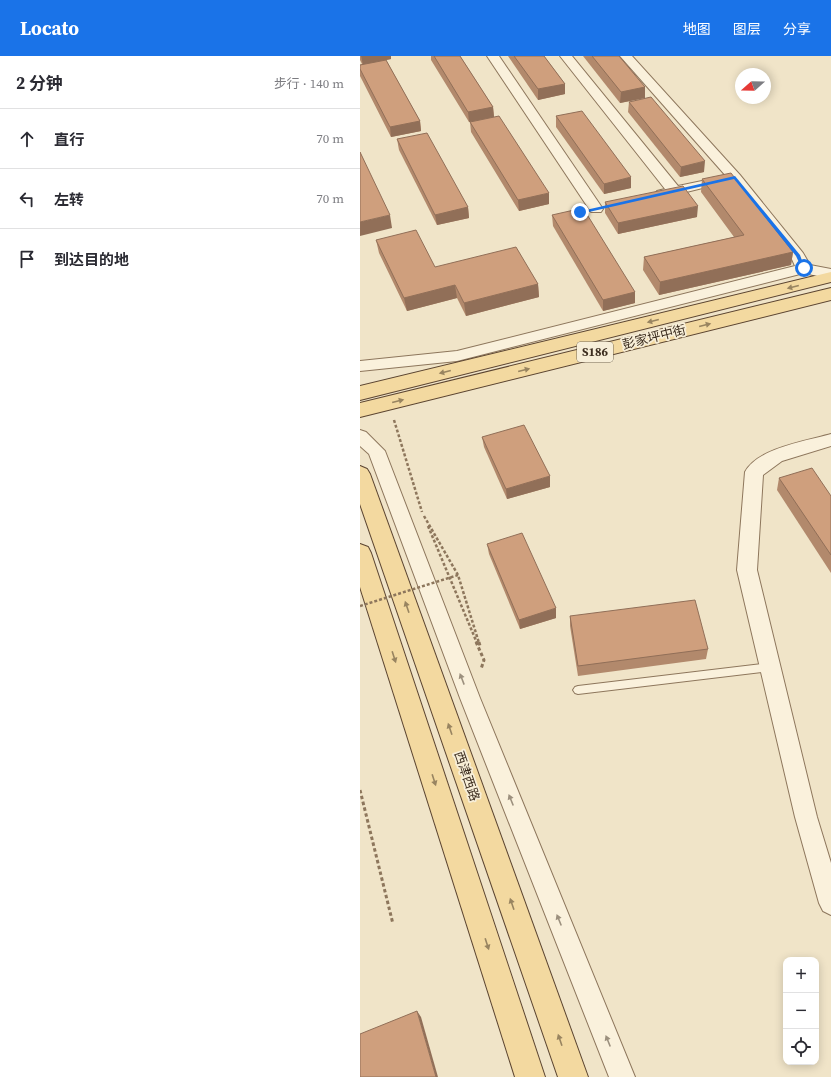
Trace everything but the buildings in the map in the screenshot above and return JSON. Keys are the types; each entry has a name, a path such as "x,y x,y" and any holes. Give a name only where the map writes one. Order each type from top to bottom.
{"main road":[{"name":"彭家坪中街","path":"360,393 831,278"},
{"name":"彭家坪中街","path":"360,410 831,294"},
{"name":"西津西路","path":"360,474 573,1077"},
{"path":"360,553 530,1077"}],"street":[{"path":"493,56 596,209"},
{"path":"566,56 674,191"},
{"path":"626,56 735,178 798,256 804,268"},
{"path":"650,197 735,178"},
{"path":"580,212 612,205"},
{"path":"360,366 457,356 804,268 831,274"},
{"path":"360,436 376,451 470,698 622,1077"},
{"path":"831,440 776,456 754,472 747,570 806,817 831,903"}],"lane":[{"path":"578,690 770,667"}],"path":[{"path":"389,403 423,515 484,660"},
{"path":"423,515 458,575 484,660 470,698"},
{"path":"360,606 458,575"},
{"path":"360,790 393,924"}],"route":[{"path":"580,212 735,178 798,256 804,268"}]}
